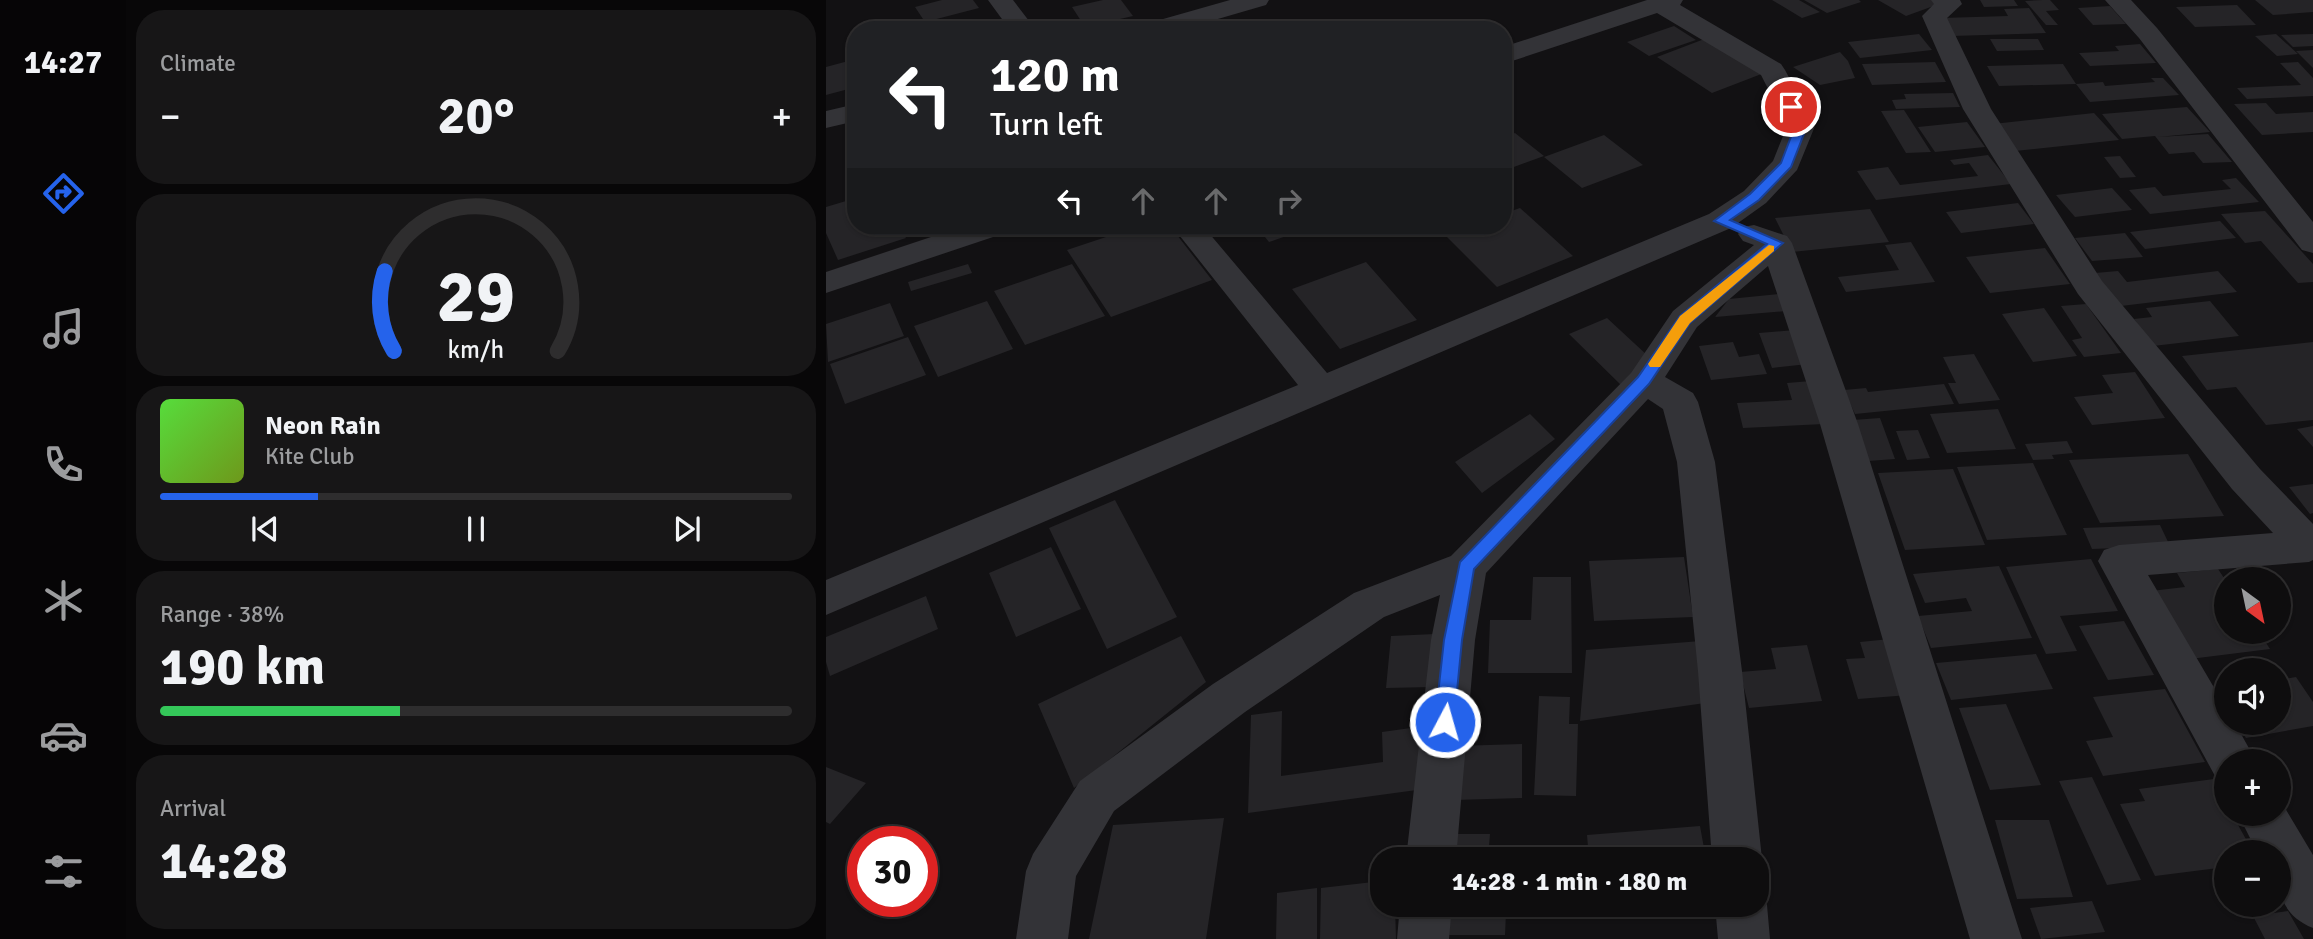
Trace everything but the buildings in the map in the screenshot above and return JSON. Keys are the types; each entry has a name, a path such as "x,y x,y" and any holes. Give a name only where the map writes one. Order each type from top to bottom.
{"street":[{"path":"1000,0 1016,21"},
{"path":"1183,21 1257,0"},
{"path":"1943,0 1950,4 1934,16 1978,109 2091,287 2207,434 2309,546 2119,561 2225,749"},
{"path":"2117,0 2148,33 2313,243"},
{"path":"826,598 1720,221 1755,197 1787,164 1801,126 1772,70 1665,2 1512,52"},
{"path":"826,120 847,114"},
{"path":"1720,221 1776,243 1839,424 1996,939"},
{"path":"826,283 967,235"},
{"path":"1194,235 1321,389"},
{"path":"1042,939 1051,871 1097,796 1229,698 1369,605 1466,567 1644,381 1685,319 1776,243"},
{"path":"1644,381 1680,402 1696,462 1720,671 1736,847"},
{"path":"1432,847 1453,640 1466,567"},
{"path":"2269,826 2313,903"},
{"path":"1423,939 1425,917"},
{"path":"1742,917 1744,939"}],"slow traffic":[{"path":"1655,364 1685,319 1769,249"}],"route":[{"path":"1445,722 1453,640 1466,567 1644,381 1685,319 1776,243 1720,221 1755,197 1787,164 1801,126 1791,107"}]}
